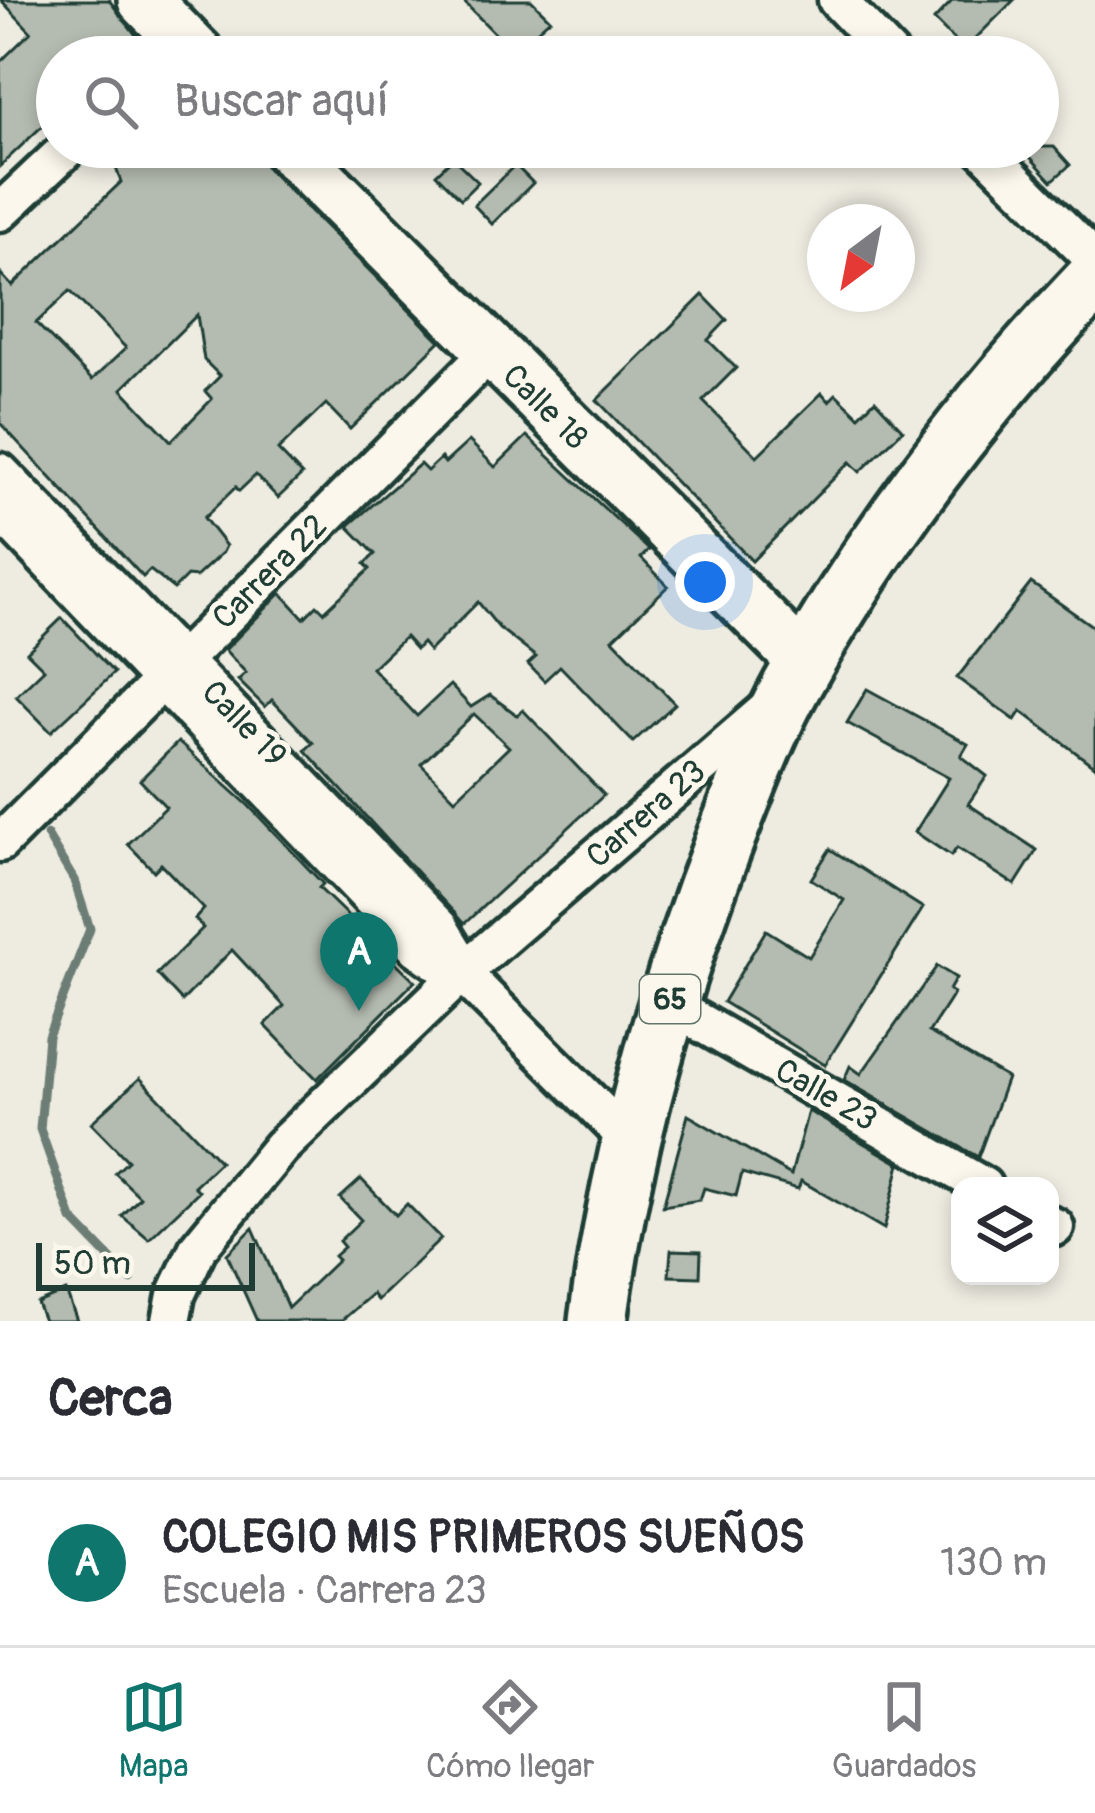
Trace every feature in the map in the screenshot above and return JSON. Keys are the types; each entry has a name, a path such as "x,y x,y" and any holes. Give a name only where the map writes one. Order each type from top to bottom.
{"main road":[{"name":"Carrera 23","path":"797,677 868,558 939,457 1018,360 1095,279"},
{"name":"65","path":"598,1321 632,1142 668,1004 721,851 797,677"}],"street":[{"path":"144,0 171,36"},
{"path":"837,0 872,36"},
{"path":"0,212 47,168"},
{"name":"Calle 18","path":"309,168 797,677"},
{"path":"1002,168 1095,260"},
{"name":"Carrera 22","path":"0,843 490,352"},
{"name":"Calle 19","path":"0,472 172,670"},
{"name":"Calle 19","path":"0,511 439,927 466,978 632,1142"},
{"name":"Carrera 23","path":"171,1321 176,1294 198,1248 281,1147 797,677"},
{"name":"Calle 23","path":"668,1004 967,1177"}],"building":[{"path":"1,0 109,0 136,35 36,36 36,132 0,166 0,62 31,32"},
{"path":"462,0 531,0 550,19 531,36 497,36"},
{"path":"953,0 1014,0 978,36 950,36 934,20"},
{"path":"1059,153 1070,165 1052,181 1040,168 1059,168"},
{"path":"116,168 267,168 440,341 350,429 326,404 278,450 302,475 278,498 256,475 239,491 236,487 204,518 226,546 223,552 196,577 187,576 174,589 150,570 143,577 0,423 0,273 12,286 121,182","holes":["70,291 126,348 92,380 36,323","197,315 204,360 220,376 205,391 212,399 171,441 122,389"]},
{"path":"442,168 463,168 478,182 461,199 436,174"},
{"path":"512,168 533,183 492,224 474,205"},
{"path":"703,295 727,320 708,340 736,368 703,401 757,456 822,393 829,401 836,394 859,416 875,400 903,430 860,472 850,462 752,561 597,400"},
{"path":"527,436 649,550 641,558 668,586 613,639 675,704 633,742 560,666 544,681 528,664 536,657 499,628 478,602 429,651 422,643 416,649 405,637 372,668 417,716 450,685 471,707 490,695 517,715 523,710 604,795 464,924 305,750 313,743 272,700 265,707 238,680 246,673 225,650 281,593 304,618 317,605 324,612 370,569 365,564 375,554 348,526 420,464 427,471 441,458 445,463 469,441 495,467","holes":["474,714 509,747 455,799 421,764"]},
{"path":"1031,583 1095,628 1095,767 1021,711 1015,720 957,678"},
{"path":"62,618 114,673 51,732 16,696 44,669 27,652"},
{"path":"867,689 968,744 961,756 987,776 968,804 1037,850 1015,885 957,848 951,856 915,832 949,778 847,723"},
{"path":"178,742 248,805 323,884 319,888 415,981 317,1079 265,1025 284,1006 232,950 182,1001 157,974 203,928 195,919 204,909 161,864 154,871 128,844 166,807 140,780"},
{"path":"830,849 923,908 825,1065 723,1002 766,930 809,957 844,900 811,879"},
{"path":"937,966 956,978 949,990 954,993 929,1032 1007,1078 978,1157 844,1080 850,1066 861,1074"},
{"path":"140,1078 220,1162 194,1186 199,1191 149,1239 122,1216 140,1197 115,1173 128,1161 91,1123"},
{"path":"808,1111 900,1164 884,1229 801,1181 798,1189 742,1173 736,1196 704,1188 700,1200 663,1206 688,1115 791,1175"},
{"path":"361,1179 396,1215 407,1204 441,1239 377,1300 372,1294 341,1321 257,1321 227,1254 253,1228 288,1308 338,1260 334,1256 344,1247 339,1241 361,1220 340,1198"},
{"path":"671,1250 701,1251 700,1277 669,1276"},
{"path":"66,1291 77,1321 44,1321 37,1303"}],"waterway":[{"path":"47,835 74,880 90,929 48,1036 40,1129 72,1219 131,1280"}],"place":[{"name":"COLEGIO MIS PRIMEROS SUEÑOS","path":"359,1011"}]}
